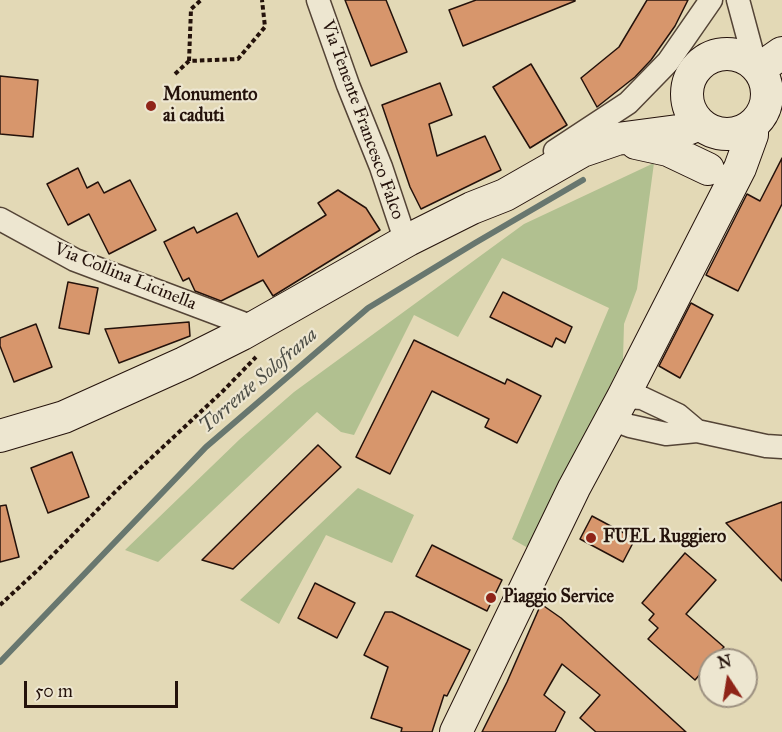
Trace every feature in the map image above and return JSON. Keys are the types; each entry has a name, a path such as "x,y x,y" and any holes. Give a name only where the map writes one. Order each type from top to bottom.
{"main road":[{"path":"724,54 737,55 767,83 740,132 716,133 703,126 691,111 687,99 692,74 700,64 712,57 724,54"},
{"path":"456,732 574,488 740,168 767,83"},
{"path":"2,436 64,417 184,363 257,340 408,240 472,208 505,195 582,151 617,140 703,126"},
{"path":"703,126 716,214"},
{"path":"617,140 668,150 708,169"}],"street":[{"name":"Via Tenente Francesco Falco","path":"318,0 348,85 381,167 401,227 408,240"},
{"path":"472,208 503,183 628,103 668,62 711,0"},
{"path":"738,0 752,52 767,83"},
{"name":"Via Collina Licinella","path":"0,219 75,260 257,340"},
{"path":"697,431 678,416 642,398 617,408 630,426 666,434 697,431 766,447 782,447"}],"path":[{"path":"189,61 191,9 201,0"},
{"path":"175,74 189,61 238,59 265,27 262,0"},
{"path":"0,605 57,552 118,489 223,391 257,340"}],"green space":[{"path":"654,163 637,289 624,324 623,360 528,548 512,539 609,308 502,258 458,337 414,315 354,435 341,432 317,412 158,562 125,550 240,439 294,392 524,224"},
{"path":"358,488 414,515 392,563 326,535 279,624 240,600"}],"building":[{"path":"345,0 386,0 407,52 371,66"},
{"path":"476,0 575,1 463,46 449,10"},
{"path":"647,0 688,0 675,26 651,60 635,77 597,107 581,78 619,47"},
{"path":"531,64 567,125 530,148 493,87"},
{"path":"0,76 38,80 33,137 0,134"},
{"path":"440,83 452,115 429,124 437,156 485,136 501,170 421,209 410,187 382,105"},
{"path":"782,158 782,204 738,291 706,275 747,194 760,201"},
{"path":"78,168 87,188 98,182 104,193 130,180 156,230 109,254 89,214 68,225 47,184"},
{"path":"338,190 366,208 380,230 273,296 263,280 221,301 195,291 189,278 183,281 164,242 194,227 197,233 237,213 258,257 326,215 318,203"},
{"path":"68,282 98,288 89,334 59,328"},
{"path":"503,292 572,327 565,343 556,338 552,347 490,317"},
{"path":"691,303 713,315 680,378 659,366"},
{"path":"189,322 190,336 119,363 105,329"},
{"path":"36,324 52,367 14,382 0,346 0,338"},
{"path":"414,340 505,384 507,379 541,396 517,443 485,427 489,419 432,391 390,474 356,457"},
{"path":"318,445 341,467 233,569 202,560"},
{"path":"72,452 89,497 48,513 31,468"},
{"path":"782,502 782,581 726,523"},
{"path":"6,505 19,557 0,562 0,506"},
{"path":"592,516 635,539 623,562 580,539"},
{"path":"432,545 502,580 487,611 416,576"},
{"path":"685,553 716,580 686,614 724,647 698,648 698,677 695,680 648,639 658,628 649,620 654,614 642,603"},
{"path":"315,583 355,603 337,638 298,618"},
{"path":"541,604 561,618 686,732 596,732 580,718 600,695 562,664 544,695 565,712 555,732 482,732"},
{"path":"385,612 392,612 470,650 447,696 444,695 432,732 401,732 402,728 371,718 388,667 364,655"}],"waterway":[{"name":"Torrente Solofrana","path":"0,662 206,447 368,308 583,180"}],"place":[{"name":"Monumento ai caduti","path":"151,106"},
{"name":"FUEL Ruggiero","path":"591,538"},
{"name":"Piaggio Service","path":"491,598"}]}
